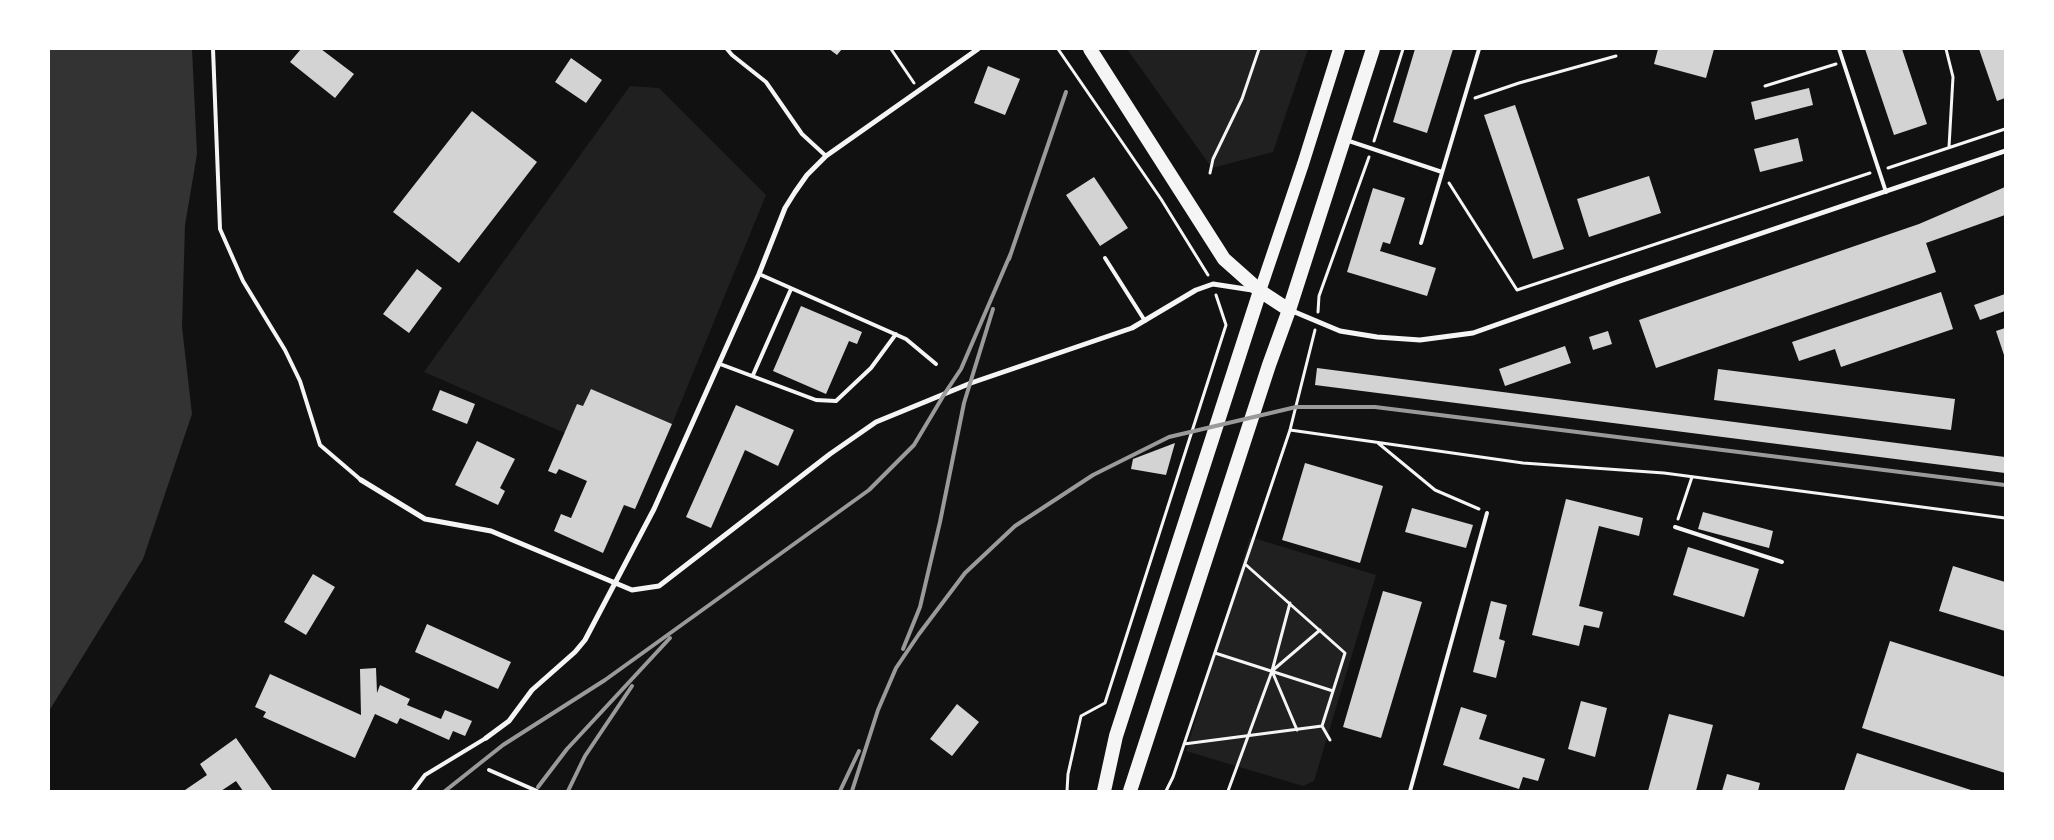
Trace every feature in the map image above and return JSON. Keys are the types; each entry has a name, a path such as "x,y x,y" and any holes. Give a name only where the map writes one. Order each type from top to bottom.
{"highway":[{"path":"1090,49 1224,259 1260,291 1290,310"},
{"path":"1130,791 1268,366 1290,310 1373,49"},
{"path":"1104,791 1116,736 1260,291"}],"main road":[{"path":"1260,291 1339,49"}],"street":[{"path":"486,738 509,721 532,690 575,652 585,640 654,509 720,364 785,208 807,175 826,156 978,49"},
{"path":"1290,310 1340,331 1394,338 1420,340 1473,333 1620,281 2005,151"},
{"path":"362,480 425,519 491,531 615,585 632,590 660,586 830,454 876,422 970,383 1132,328 1196,290 1213,284 1260,291"}],"lane":[{"path":"213,49 220,228 243,281 285,350 300,381 320,445 362,480"},
{"path":"727,49 766,82 802,134 826,156"},
{"path":"1421,242 1479,49"},
{"path":"1839,49 1886,192"},
{"path":"1344,140 1442,172"},
{"path":"1105,258 1145,321"},
{"path":"759,274 906,338 936,364"},
{"path":"753,376 791,289"},
{"path":"720,364 816,400 836,401 871,368 896,334"},
{"path":"1410,791 1488,513"},
{"path":"1675,527 1782,562"},
{"path":"412,791 425,775 486,738"},
{"path":"489,770 537,791"}],"path":[{"path":"891,49 919,90"},
{"path":"1058,49 1166,207 1213,284 1226,325 1105,703 1081,716 1068,774 1067,791"},
{"path":"1210,173 1213,159 1242,99 1259,49"},
{"path":"1166,791 1184,744 1290,430 1317,320 1319,296 1372,149 1403,49"},
{"path":"1946,49 1952,77 1949,147"},
{"path":"1476,97 1616,56"},
{"path":"1765,86 1844,61"},
{"path":"1442,172 1517,290 2005,129"},
{"path":"1290,430 1523,463 1664,473 2005,518"},
{"path":"1378,443 1436,490 1488,513"},
{"path":"1675,527 1692,477"},
{"path":"1245,564 1345,653 1322,726 1330,740"},
{"path":"1228,791 1250,736 1272,672 1290,603"},
{"path":"1272,672 1320,630"},
{"path":"1215,653 1333,691"},
{"path":"1272,672 1297,730"},
{"path":"1184,744 1322,726"}],"shaded area":[{"path":"49,49 192,49 197,154 185,225 182,327 192,414 143,559 49,711"},
{"path":"1127,49 1308,49 1273,152 1212,168"},
{"path":"630,86 659,88 766,195 672,424 591,389 583,406 577,404 565,433 424,372"},
{"path":"1250,537 1376,575 1314,781 1303,786 1186,751"}],"building":[{"path":"301,49 321,49 354,74 335,98 290,62"},
{"path":"829,49 842,49 837,55"},
{"path":"1415,49 1453,49 1427,133 1393,122"},
{"path":"1658,49 1714,49 1706,78 1654,64"},
{"path":"1865,49 1902,49 1927,124 1894,135"},
{"path":"1979,49 2005,49 2005,98 1997,101"},
{"path":"571,58 602,80 586,103 555,82"},
{"path":"988,66 1020,79 1005,115 974,103"},
{"path":"1809,88 1813,105 1755,120 1751,102"},
{"path":"1515,105 1564,249 1533,259 1484,115"},
{"path":"472,111 537,162 459,263 393,212"},
{"path":"1798,138 1803,161 1760,172 1754,149"},
{"path":"1649,176 1661,213 1589,237 1577,199"},
{"path":"1094,177 1128,228 1100,246 1066,195"},
{"path":"2005,187 2005,215 1926,243 1936,272 1656,368 1639,320 1919,224"},
{"path":"1373,188 1405,198 1390,244 1383,242 1380,251 1436,268 1427,296 1347,272"},
{"path":"417,269 442,288 409,333 383,314"},
{"path":"1941,292 1953,329 1841,367 1835,349 1799,361 1792,342"},
{"path":"2005,294 2005,311 1980,320 1974,305"},
{"path":"801,306 862,332 857,344 849,341 826,394 773,371"},
{"path":"2005,328 2005,358 1996,331"},
{"path":"1608,331 1612,344 1593,350 1589,337"},
{"path":"1565,346 1571,363 1505,386 1499,369"},
{"path":"1317,368 2005,457 2005,473 1315,385"},
{"path":"1718,369 1955,399 1951,430 1714,400"},
{"path":"591,389 672,424 635,509 624,505 603,553 554,531 561,514 571,518 587,481 559,469 556,474 548,471 577,404 583,406"},
{"path":"440,390 475,404 467,424 432,410"},
{"path":"736,405 794,430 778,466 745,450 711,528 686,517"},
{"path":"477,441 515,459 500,488 505,491 498,505 455,485"},
{"path":"1175,443 1166,475 1131,469 1133,459"},
{"path":"1305,463 1383,486 1360,563 1282,540"},
{"path":"1566,499 1643,518 1639,536 1599,526 1579,606 1603,612 1599,628 1584,625 1579,646 1532,635"},
{"path":"1412,508 1473,525 1466,548 1405,532"},
{"path":"1703,512 1773,531 1769,548 1698,529"},
{"path":"1688,547 1759,569 1744,617 1673,595"},
{"path":"1953,566 2005,582 2005,631 1939,611"},
{"path":"313,574 335,587 306,635 284,622"},
{"path":"1383,591 1422,602 1381,738 1343,727"},
{"path":"1491,601 1507,605 1499,639 1505,641 1496,678 1473,672"},
{"path":"427,624 511,662 498,689 415,652"},
{"path":"1890,641 2005,677 2005,773 1862,728"},
{"path":"376,668 377,693 380,685 410,699 407,705 441,719 445,710 472,721 465,736 453,731 449,740 400,718 397,724 375,714 355,758 263,717 266,712 255,707 270,674 361,715 360,669"},
{"path":"1581,701 1607,708 1595,757 1568,749"},
{"path":"957,704 979,722 952,756 930,739"},
{"path":"1461,707 1487,715 1479,739 1545,759 1538,781 1523,777 1519,789 1443,765"},
{"path":"1669,714 1713,725 1696,791 1648,791"},
{"path":"236,738 272,790 243,791 236,781 221,791 186,791 207,775 200,764"},
{"path":"1857,753 1974,791 1844,791"},
{"path":"1727,774 1760,783 1758,791 1722,791"}],"railway":[{"path":"1009,259 1066,92"},
{"path":"445,791 503,745 605,680 869,490 914,445 961,369 1011,253"},
{"path":"903,649 920,607 940,522 964,403 993,309"},
{"path":"852,791 878,710 896,668 965,573 1015,526 1093,475 1169,437 1296,407 1375,407 2005,485"},
{"path":"538,787 567,749 670,638"},
{"path":"568,791 585,756 632,686"},
{"path":"840,791 859,751"}]}
